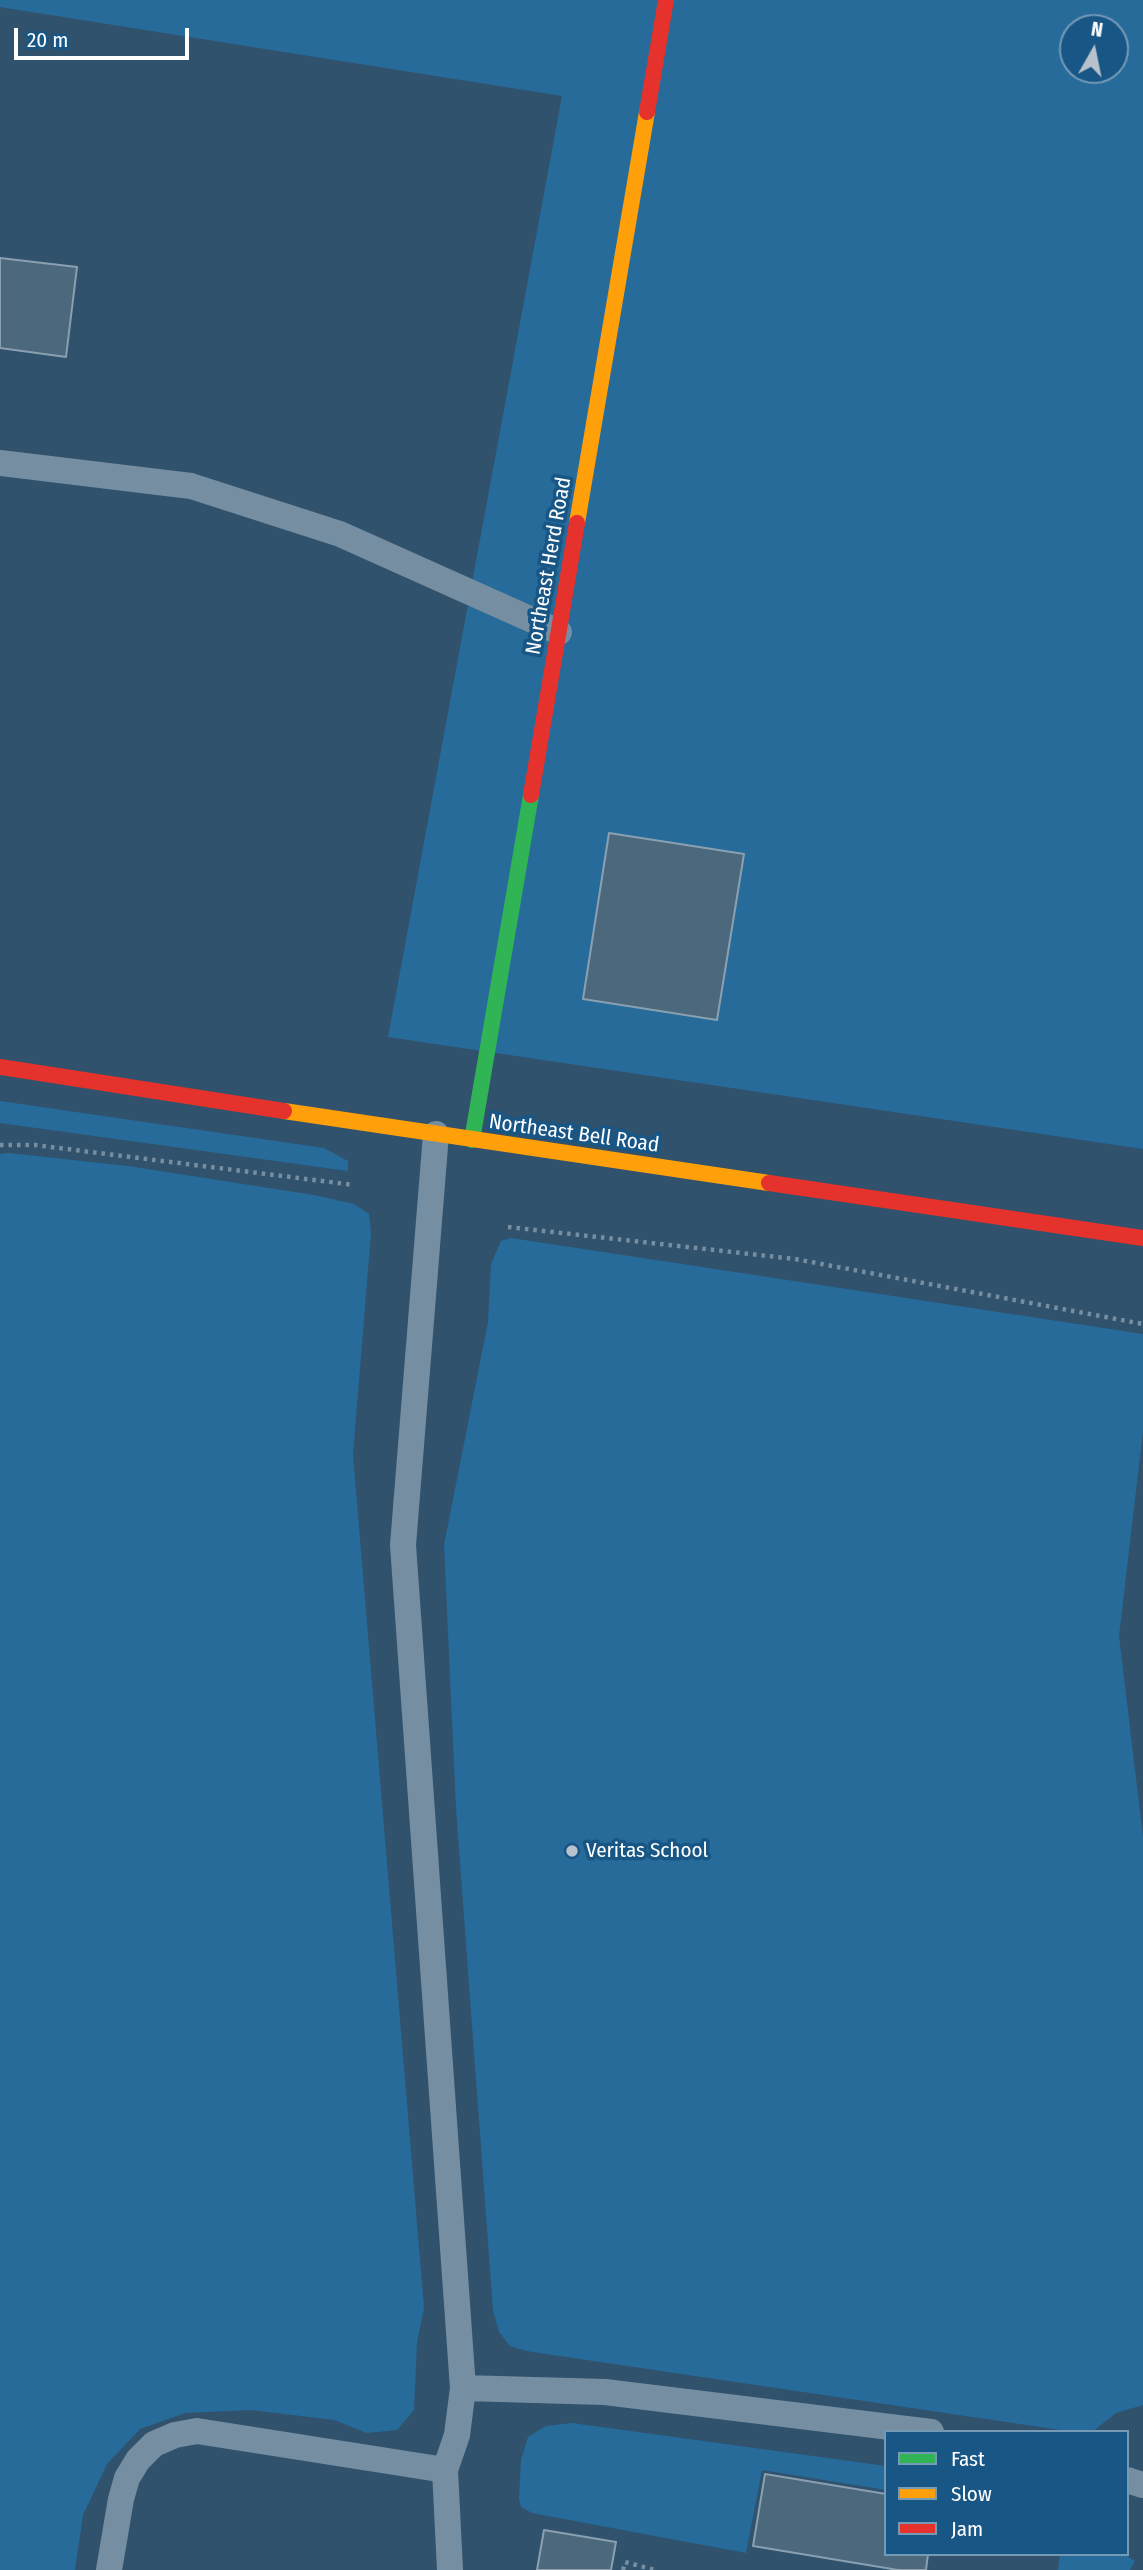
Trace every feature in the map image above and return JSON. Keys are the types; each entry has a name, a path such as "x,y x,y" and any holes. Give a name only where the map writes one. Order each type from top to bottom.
{"street":[{"name":"Northeast Herd Road","path":"472,1140 666,0"},
{"name":"Northeast Bell Road","path":"0,1067 472,1140 1143,1238"}],"lane":[{"path":"0,463 191,486 340,534 559,632"},
{"path":"436,1134 403,1545 463,2388 457,2435 445,2470 450,2570"},
{"path":"463,2388 605,2392 915,2430"},
{"path":"110,2570 121,2499 127,2479 138,2460 154,2444 175,2435 197,2431 445,2470"}],"path":[{"path":"0,1145 34,1144 355,1185"},
{"path":"508,1227 795,1259 1143,1324"},
{"path":"623,2570 625,2562 655,2570"}],"shaded area":[{"path":"0,0 1143,0 1143,1149 388,1037 562,96 0,7"},
{"path":"0,1101 324,1148 348,1161 348,1171 0,1123"},
{"path":"0,1154 128,1166 314,1195 354,1204 369,1214 371,1233 353,1455 424,2308 417,2342 414,2410 397,2430 367,2433 334,2420 251,2410 185,2413 140,2429 107,2464 83,2515 75,2570 0,2570"},
{"path":"511,1238 1143,1334 1143,1431 1119,1636 1143,1837 1143,2405 1116,2413 1095,2430 1060,2430 526,2351 510,2346 499,2332 493,2310 456,1808 444,1545 488,1322 491,1264 501,1241"},
{"path":"572,2423 884,2466 884,2490 762,2470 746,2553 532,2513 521,2507 519,2499 521,2460 528,2437 546,2426"},
{"path":"1060,2556 1127,2556 1135,2561 1130,2570 1058,2570"}],"building":[{"path":"0,258 77,267 66,357 0,348"},
{"path":"609,833 744,854 717,1020 583,999"},
{"path":"765,2474 884,2494 884,2556 928,2556 926,2570 898,2570 753,2546"},
{"path":"544,2530 616,2542 611,2570 537,2570"}],"traffic: fast":[{"path":"472,1140 531,795"}],"traffic: slow":[{"path":"577,523 647,112"},
{"path":"284,1111 769,1183"}],"traffic: jam":[{"path":"647,112 666,0"},
{"path":"531,795 577,523"},
{"path":"0,1067 284,1111"},
{"path":"769,1183 1143,1238"}],"place":[{"name":"Veritas School","path":"572,1851"}]}
